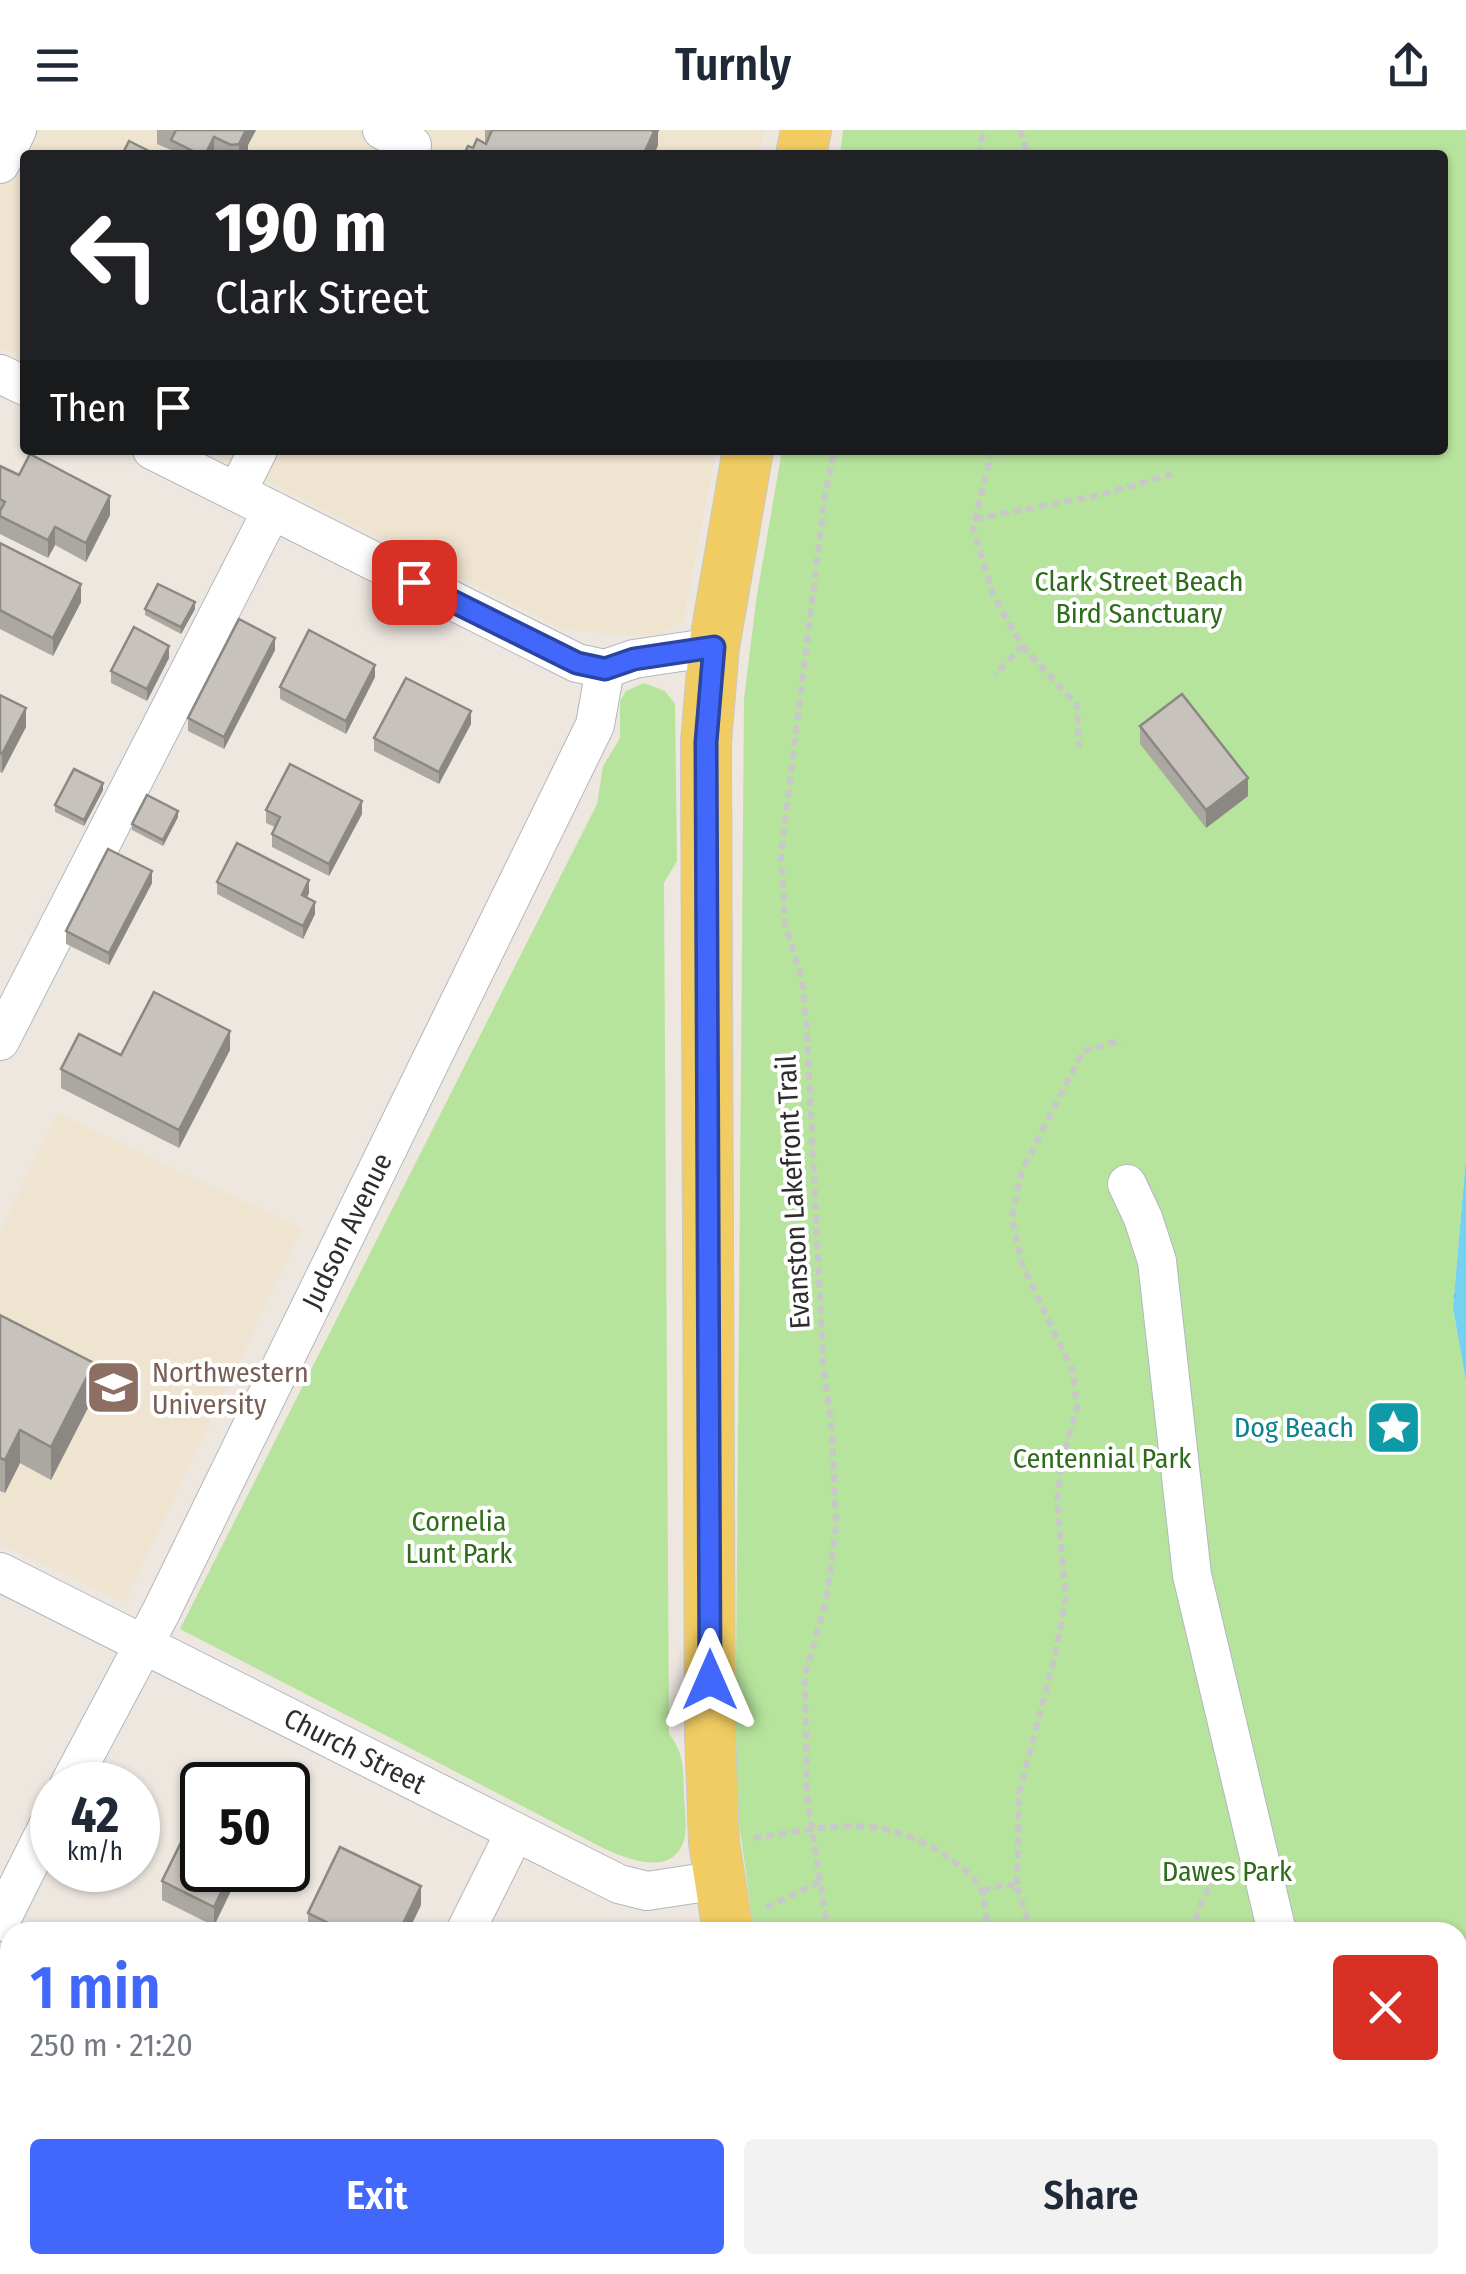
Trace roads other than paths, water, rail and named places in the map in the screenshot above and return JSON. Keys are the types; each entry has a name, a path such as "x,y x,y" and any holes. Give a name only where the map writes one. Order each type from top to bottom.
{"main road":[{"path":"735,1892 714,1842 706,742 714,647 747,455"}],"street":[{"path":"0,164 18,130"},
{"path":"162,455 577,663 605,669 634,659 714,647"},
{"path":"237,492 256,455"},
{"path":"0,1042 272,510"},
{"name":"Judson Avenue","path":"81,1762 161,1612 594,725 605,669"},
{"path":"1127,1184 1157,1261 1192,1575 1275,1922"},
{"name":"Church Street","path":"0,1572 619,1884 647,1891 735,1892"},
{"path":"469,1922 515,1832"},
{"path":"0,1922 30,1862"}],"water":[{"path":"1466,1157 1466,1382 1453,1308"}],"place":[{"name":"Northwestern University","path":"113,1388"},
{"name":"Dog Beach","path":"1393,1427"}],"park label":[{"name":"Clark Street Beach Bird Sanctuary","path":"1139,597"},
{"name":"Centennial Park","path":"1102,1458"},
{"name":"Cornelia Lunt Park","path":"459,1537"},
{"name":"Dawes Park","path":"1227,1871"}]}
